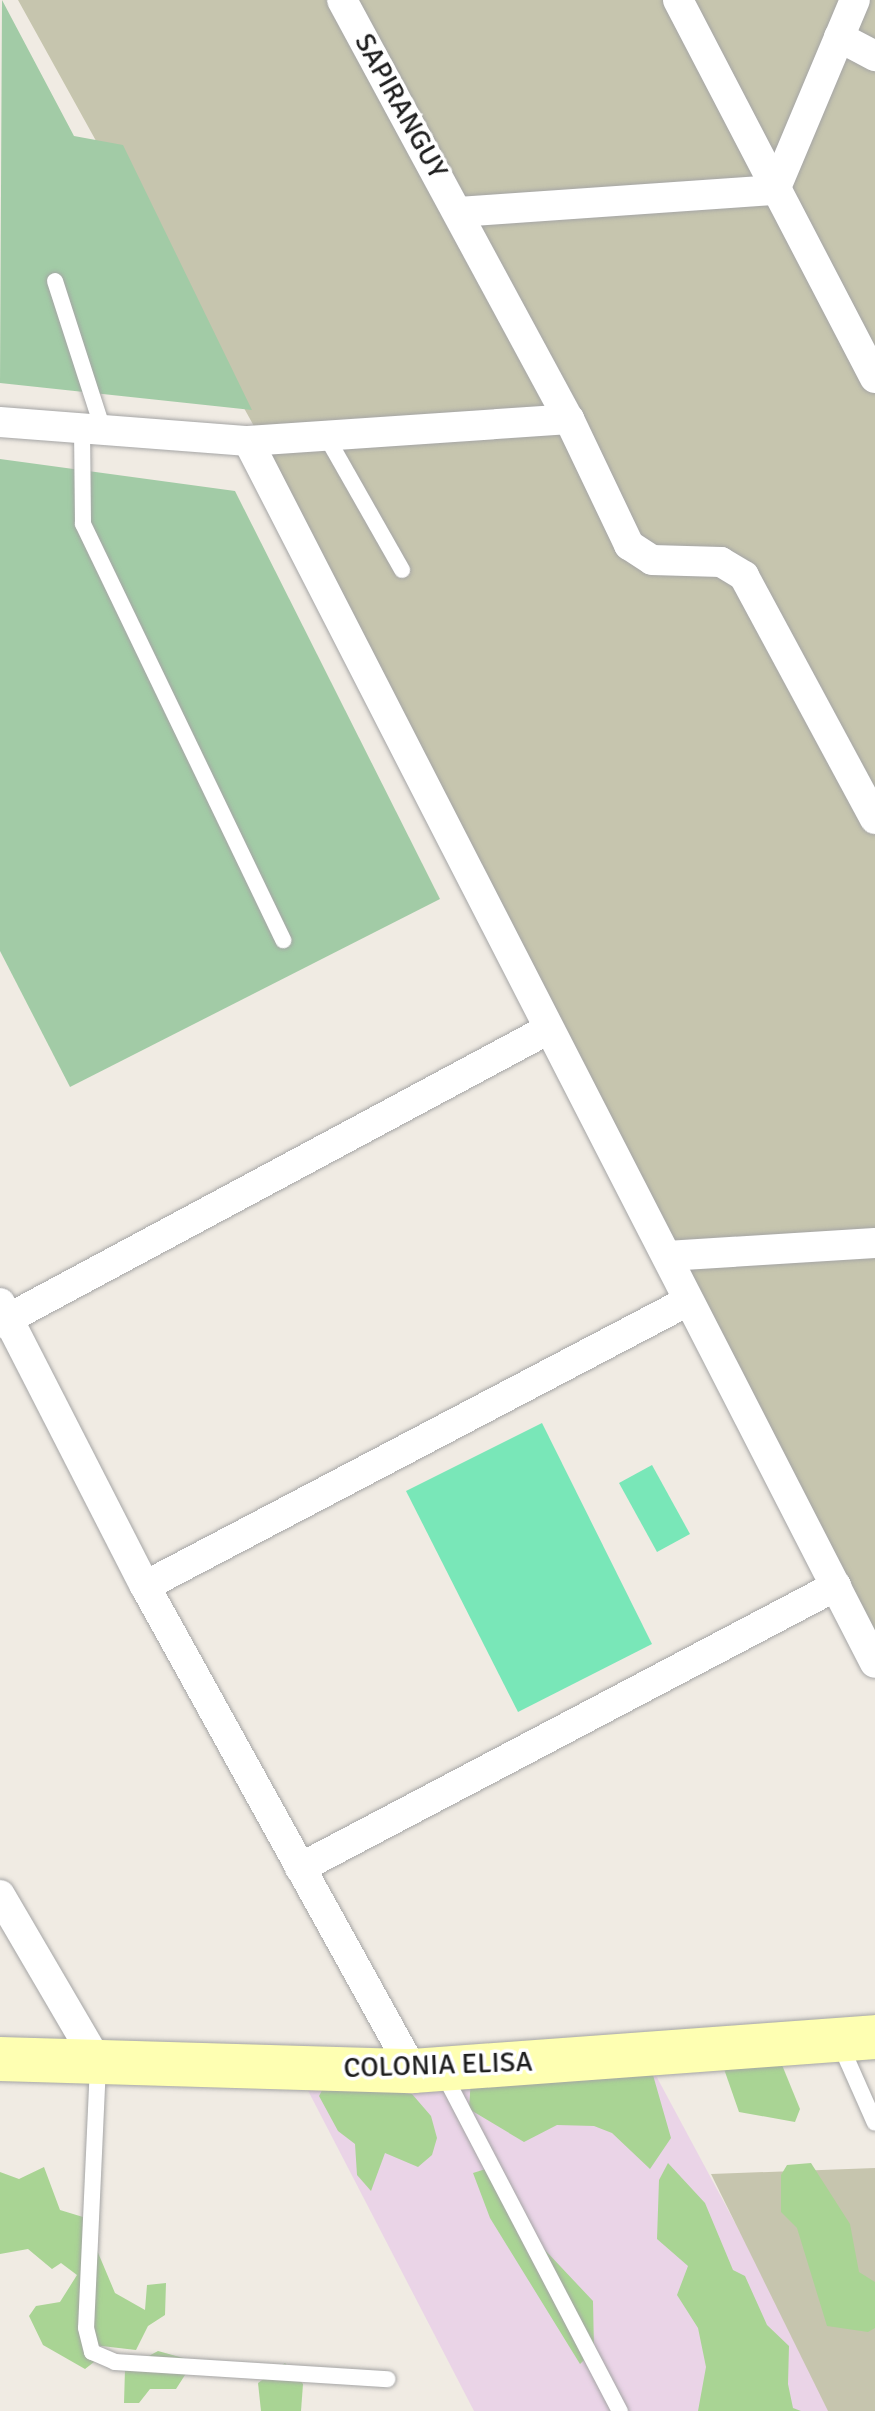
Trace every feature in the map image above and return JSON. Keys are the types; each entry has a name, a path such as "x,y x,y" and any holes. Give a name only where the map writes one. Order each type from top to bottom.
{"street":[{"name":"SAPIRANGUY","path":"342,0 459,212 639,556 721,562 744,576 875,819"},
{"path":"678,0 875,378"},
{"path":"775,190 855,0"},
{"path":"839,37 875,56"},
{"path":"459,212 775,190"},
{"path":"0,422 248,441 569,419"},
{"path":"248,441 547,1030 667,1256 875,1663"},
{"path":"427,2070 300,1868 145,1586 3,1315 547,1030"},
{"path":"667,1256 875,1243"},
{"path":"145,1586 688,1301"},
{"path":"300,1868 836,1586"},
{"path":"0,1895 98,2063"},
{"name":"COLONIA ELISA","path":"0,2059 427,2070 856,2038"}],"lane":[{"path":"55,281 93,429 83,524 283,940"},
{"path":"326,436 402,570"},
{"path":"856,2038 875,2123"},
{"path":"98,2063 86,2328 92,2352 115,2362 387,2379"},
{"path":"427,2070 620,2411"}],"shaded area":[{"path":"18,0 875,0 875,1642 270,455"},
{"path":"653,2070 836,2411 474,2411 302,2079"},
{"path":"875,2168 875,2411 828,2411 711,2174"}],"green space":[{"path":"2,0 74,136 123,145 252,410 0,383"},
{"path":"0,459 235,491 440,899 70,1087 0,951"},
{"path":"542,1423 652,1644 518,1712 406,1491"},
{"path":"652,1465 690,1534 657,1552 619,1483"},
{"path":"780,2060 800,2109 795,2122 739,2112 724,2069"},
{"path":"649,2061 671,2138 650,2169 612,2133 594,2126 557,2125 524,2142 469,2109 471,2078"},
{"path":"326,2083 412,2094 431,2116 437,2138 432,2155 418,2167 385,2153 371,2191 357,2175 355,2144 338,2131 319,2096"},
{"path":"668,2163 705,2203 733,2270 745,2276 767,2325 789,2346 788,2384 793,2408 801,2411 698,2411 706,2367 698,2328 677,2295 688,2266 657,2239 659,2180"},
{"path":"811,2163 850,2224 859,2272 875,2282 875,2328 868,2332 827,2326 797,2228 781,2212 781,2175 787,2165"},
{"path":"44,2167 60,2210 83,2217 115,2293 145,2310 147,2285 166,2283 165,2315 148,2326 136,2350 93,2345 94,2362 85,2369 43,2345 29,2316 36,2306 60,2302 77,2275 61,2263 52,2269 28,2249 0,2254 0,2172 19,2179"},
{"path":"492,2167 528,2232 593,2301 594,2350 580,2364 490,2218 473,2173"},
{"path":"158,2351 194,2361 176,2389 150,2389 139,2403 124,2403 125,2369"},
{"path":"285,2363 303,2384 301,2411 261,2411 258,2383"}]}
